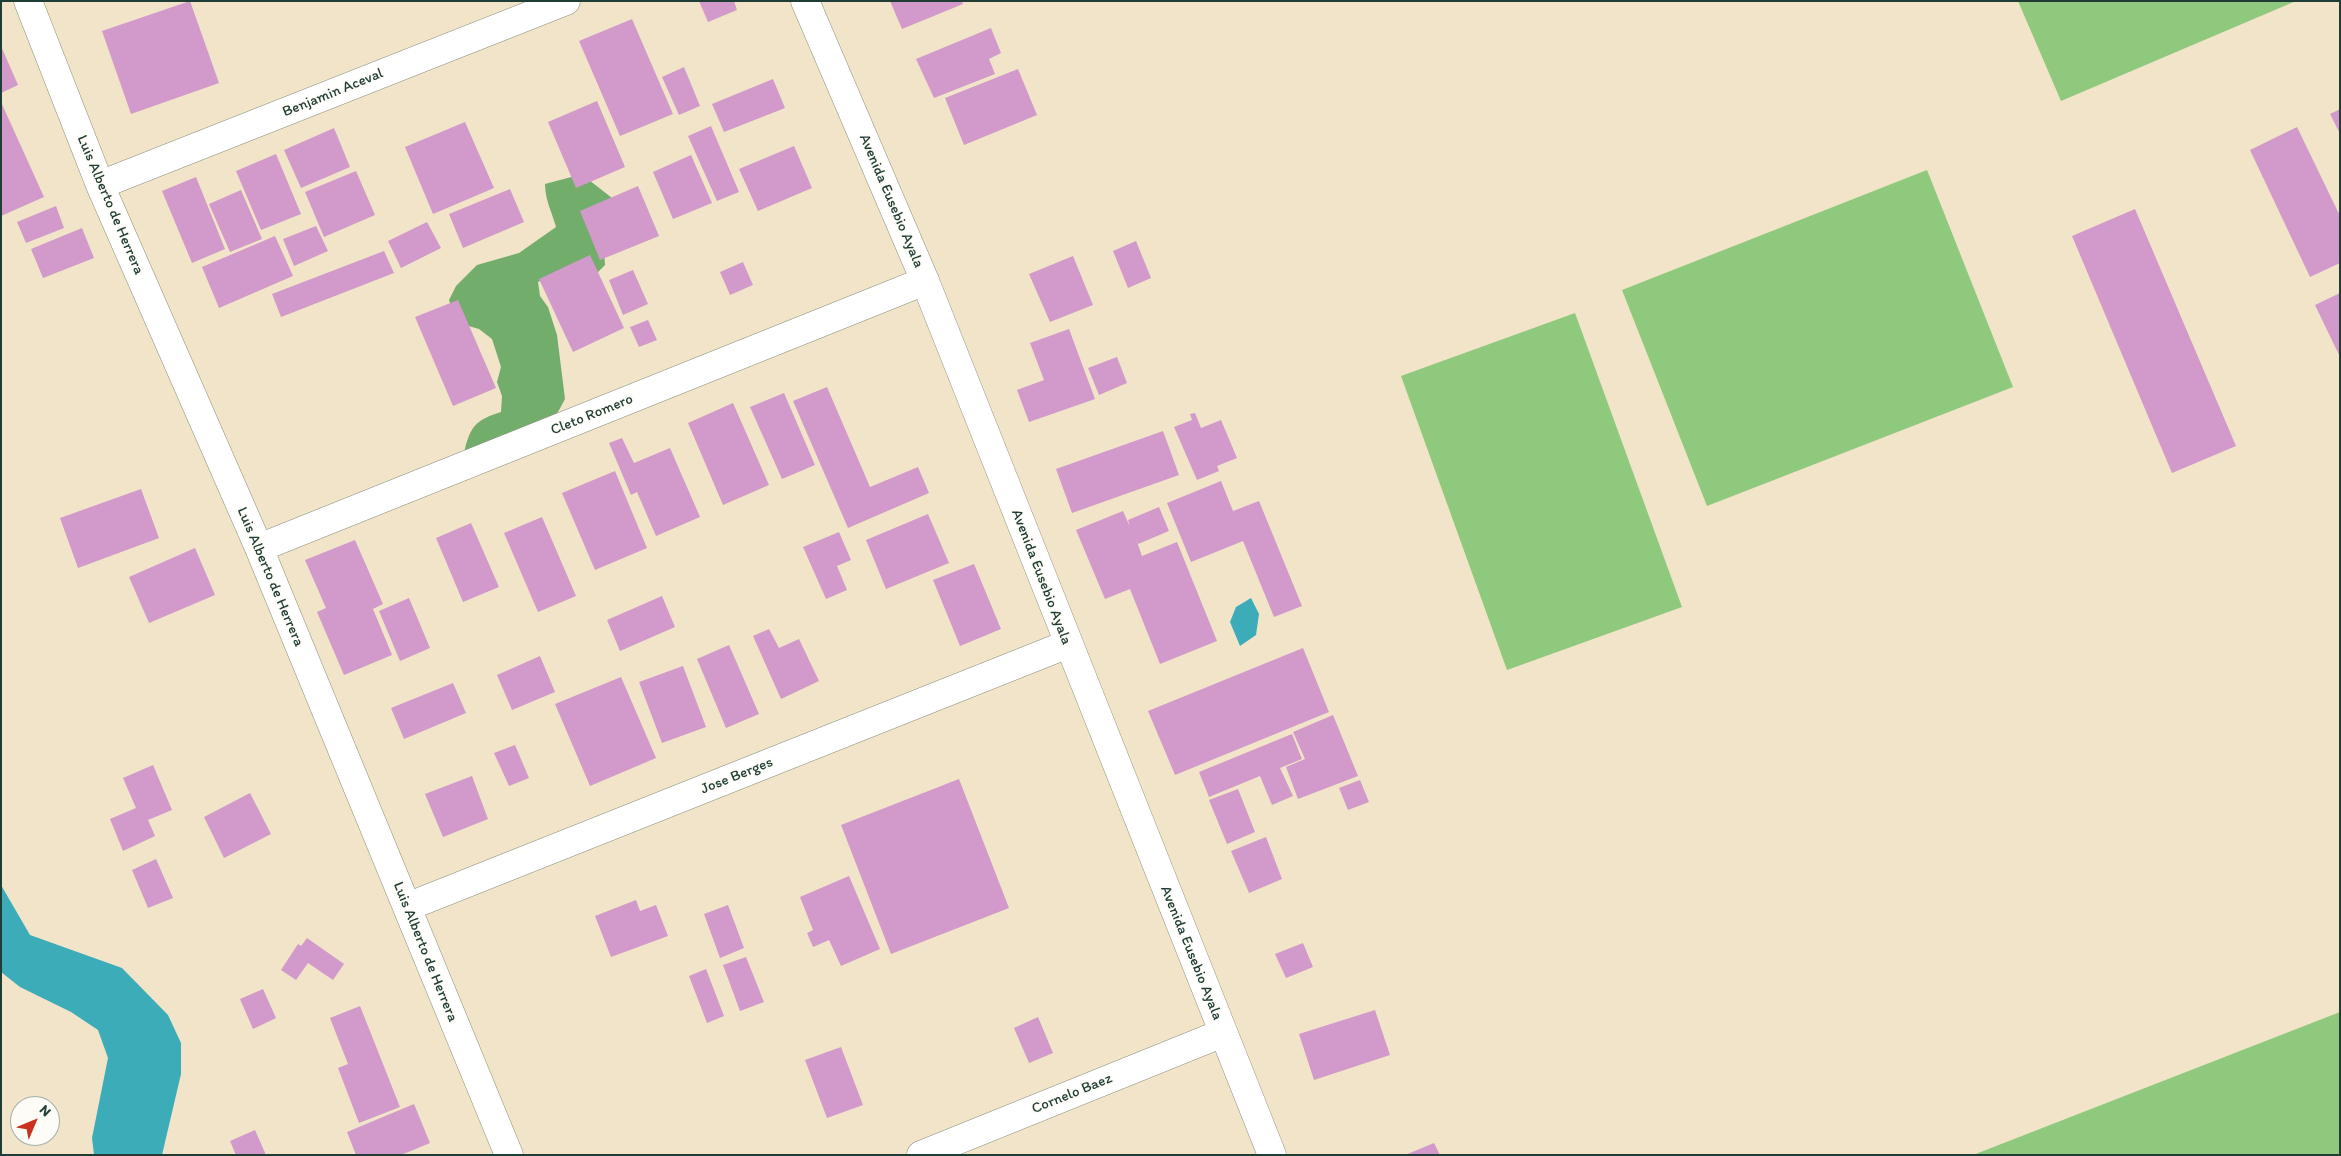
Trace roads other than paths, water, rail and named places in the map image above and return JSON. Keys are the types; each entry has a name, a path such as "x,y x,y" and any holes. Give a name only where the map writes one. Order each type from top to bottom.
{"street":[{"name":"Luis Alberto de Herrera","path":"28,1 100,185 259,548 509,1155"},
{"name":"Benjamin Aceval","path":"100,185 566,1"},
{"name":"Avenida Eusebio Ayala","path":"805,1 925,281 1272,1155"},
{"name":"Cleto Romero","path":"259,548 925,281"},
{"name":"Jose Berges","path":"407,907 1068,644"},
{"name":"Cornelo Baez","path":"921,1155 1223,1033"}],"water":[{"path":"1251,598 1259,614 1256,635 1240,646 1230,622 1236,607"},
{"path":"1,885 30,935 122,968 168,1015 181,1043 181,1074 162,1155 94,1155 92,1138 108,1058 98,1030 71,1012 20,987 1,972"}]}
